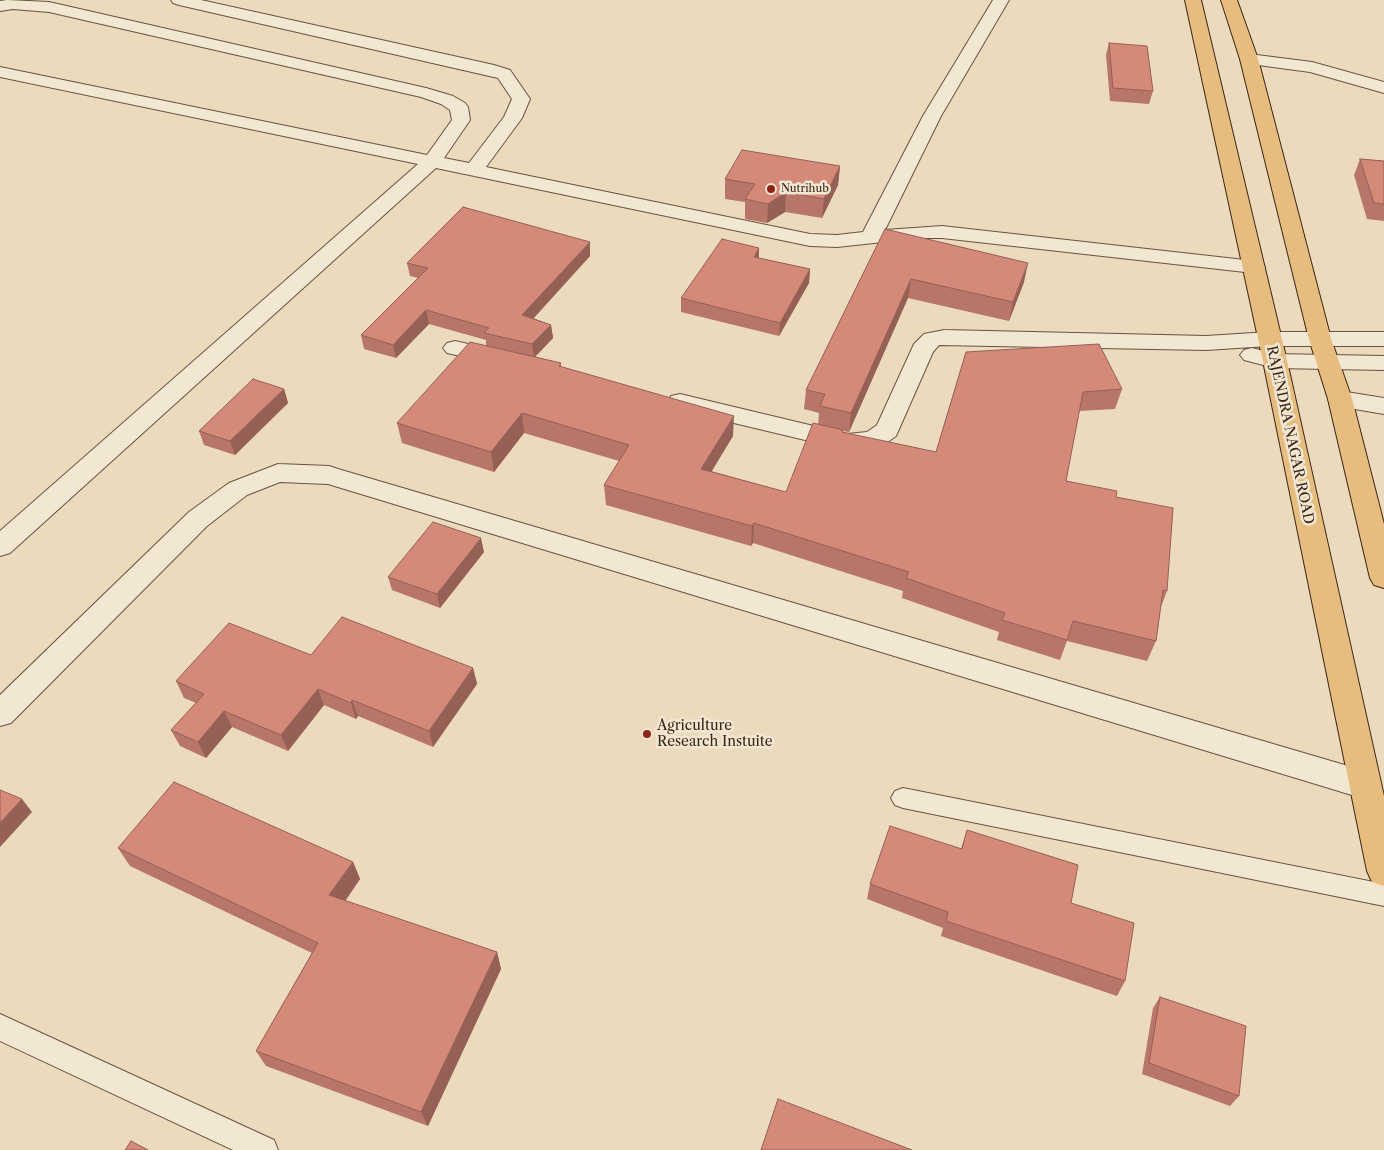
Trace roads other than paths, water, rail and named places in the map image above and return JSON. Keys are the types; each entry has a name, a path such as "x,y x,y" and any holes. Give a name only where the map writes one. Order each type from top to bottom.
{"main road":[{"name":"RAJENDRA NAGAR ROAD","path":"1193,0 1254,267 1384,872"},
{"path":"1229,0 1249,59 1320,339 1330,363 1340,399 1384,578"}],"street":[{"path":"179,0 504,74 521,99 513,118 472,171"},
{"path":"871,237 932,116 1001,0"},
{"path":"0,6 13,4 49,7 426,93 459,106 461,120 431,163 0,546"},
{"path":"1249,59 1312,67 1384,88"},
{"path":"0,72 431,163 810,240 837,241 920,232 942,232 1254,267"},
{"path":"656,396 847,442 873,440 887,430 922,349 932,339 944,337 1206,343 1272,350 1330,363 1384,363"},
{"path":"1272,350 1320,339 1384,339"},
{"path":"455,348 522,364"},
{"path":"1340,399 1384,406"},
{"path":"0,714 198,519 238,489 278,473 329,475 1365,785"}],"lane":[{"path":"903,798 1384,895"},
{"path":"0,1027 264,1150"}],"place":[{"name":"Nutrihub","path":"771,189"},
{"name":"Agriculture Research Instuite","path":"647,734"}]}
